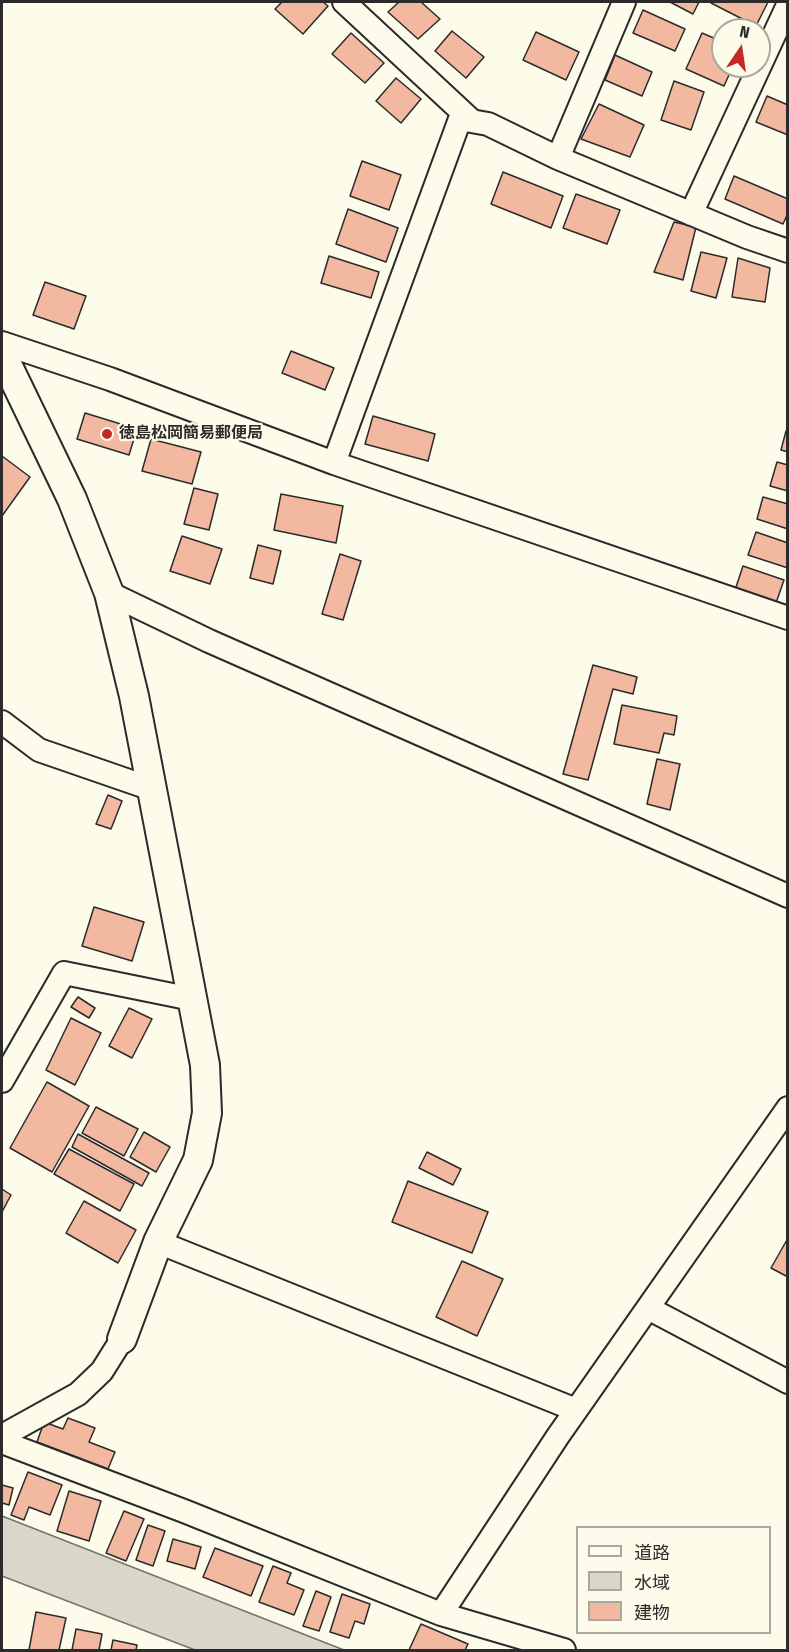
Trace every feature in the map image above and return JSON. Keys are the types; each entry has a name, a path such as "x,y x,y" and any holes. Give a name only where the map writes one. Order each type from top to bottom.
{"street":[{"path":"344,2 472,121"},
{"path":"558,158 624,2"},
{"path":"691,214 788,5"},
{"path":"333,463 460,119 488,124 558,158 747,237 788,251"},
{"path":"2,343 110,379 333,463 788,618"},
{"path":"2,354 72,499 109,594 134,696 205,1065 207,1113 198,1160 158,1242 122,1339 102,1371 78,1394 2,1436"},
{"path":"109,594 209,641 788,896"},
{"path":"2,722 39,750 152,789"},
{"path":"2,1081 64,973 192,999"},
{"path":"441,1614 576,1410 788,1108"},
{"path":"158,1242 576,1410"},
{"path":"648,1308 788,1382"},
{"path":"2,1442 184,1511 441,1614 564,1650"}],"water":[{"path":"2,1516 344,1650 195,1650 2,1576"}],"building":[{"path":"282,2 323,2 328,6 303,34 275,9"},
{"path":"399,2 421,2 440,19 418,39 388,12"},
{"path":"670,2 699,2 693,14"},
{"path":"768,2 760,18 740,18 711,3"},
{"path":"643,10 685,29 675,51 633,33"},
{"path":"452,31 484,57 466,78 435,51"},
{"path":"536,32 579,52 566,80 523,60"},
{"path":"351,33 384,63 365,83 332,54"},
{"path":"702,33 711,37 711,78 728,78 724,86 686,69"},
{"path":"615,55 652,72 642,96 605,80"},
{"path":"396,78 421,99 401,123 376,101"},
{"path":"674,81 704,92 691,130 661,120"},
{"path":"767,96 788,105 788,135 756,122"},
{"path":"599,104 644,125 630,157 581,139"},
{"path":"362,161 401,175 389,210 350,196"},
{"path":"503,172 563,196 551,228 491,204"},
{"path":"734,176 788,199 788,213 783,224 725,199"},
{"path":"576,194 620,210 607,244 563,228"},
{"path":"348,209 398,228 386,262 336,244"},
{"path":"674,222 696,227 683,280 654,272"},
{"path":"701,252 727,258 716,298 691,291"},
{"path":"329,256 379,272 371,298 321,283"},
{"path":"738,258 770,268 765,302 732,297"},
{"path":"45,282 86,296 74,329 33,315"},
{"path":"291,351 334,368 325,390 282,373"},
{"path":"85,413 137,429 129,455 77,439"},
{"path":"373,416 435,434 428,461 365,444"},
{"path":"786,431 788,432 788,452 781,450"},
{"path":"151,439 201,452 192,484 142,471"},
{"path":"2,456 30,477 2,516"},
{"path":"777,462 788,465 788,491 770,486"},
{"path":"194,488 218,494 209,530 184,524"},
{"path":"281,494 343,506 336,543 274,530"},
{"path":"763,497 788,504 788,529 757,519"},
{"path":"756,532 788,543 788,568 748,555"},
{"path":"182,536 222,549 210,584 170,571"},
{"path":"258,545 281,551 273,584 250,578"},
{"path":"340,554 361,561 343,620 322,614"},
{"path":"743,566 784,580 776,603 735,590"},
{"path":"593,665 637,677 633,694 613,689 588,780 563,774"},
{"path":"622,705 677,716 674,735 664,733 659,753 614,744"},
{"path":"657,759 680,764 670,810 647,804"},
{"path":"108,795 122,801 111,829 96,824"},
{"path":"94,907 144,922 132,961 82,946"},
{"path":"78,997 95,1008 89,1018 71,1007"},
{"path":"129,1008 152,1019 132,1058 109,1046"},
{"path":"71,1018 101,1033 75,1085 46,1070"},
{"path":"47,1082 89,1106 52,1172 10,1148"},
{"path":"96,1107 138,1129 124,1156 82,1133"},
{"path":"144,1132 170,1147 156,1172 130,1157"},
{"path":"78,1134 149,1173 142,1186 72,1147"},
{"path":"69,1149 134,1184 120,1211 54,1174"},
{"path":"427,1152 461,1169 453,1185 419,1168"},
{"path":"408,1181 488,1212 472,1253 392,1222"},
{"path":"2,1189 11,1195 2,1212"},
{"path":"84,1201 136,1230 118,1263 66,1233"},
{"path":"788,1238 788,1277 771,1268"},
{"path":"462,1261 503,1279 477,1336 436,1317"},
{"path":"68,1418 95,1428 89,1442 115,1452 108,1469 37,1442 44,1422 63,1429"},
{"path":"28,1472 62,1485 50,1515 29,1507 24,1520 11,1515"},
{"path":"2,1485 13,1488 9,1505 2,1503"},
{"path":"69,1491 101,1501 89,1541 57,1531"},
{"path":"124,1511 144,1519 126,1561 106,1553"},
{"path":"148,1525 165,1531 153,1566 136,1560"},
{"path":"173,1539 201,1547 195,1569 167,1561"},
{"path":"215,1548 263,1566 251,1596 203,1577"},
{"path":"273,1566 291,1573 287,1583 304,1590 294,1615 259,1602"},
{"path":"316,1591 331,1597 319,1631 303,1626"},
{"path":"342,1594 370,1604 364,1624 355,1621 349,1638 330,1632"},
{"path":"36,1612 66,1618 59,1650 29,1650"},
{"path":"421,1624 468,1644 465,1650 409,1650"},
{"path":"76,1629 102,1634 99,1650 72,1650"},
{"path":"113,1640 137,1645 136,1650 111,1650"}],"place":[{"name":"徳島松岡簡易郵便局","path":"107,434"}]}
